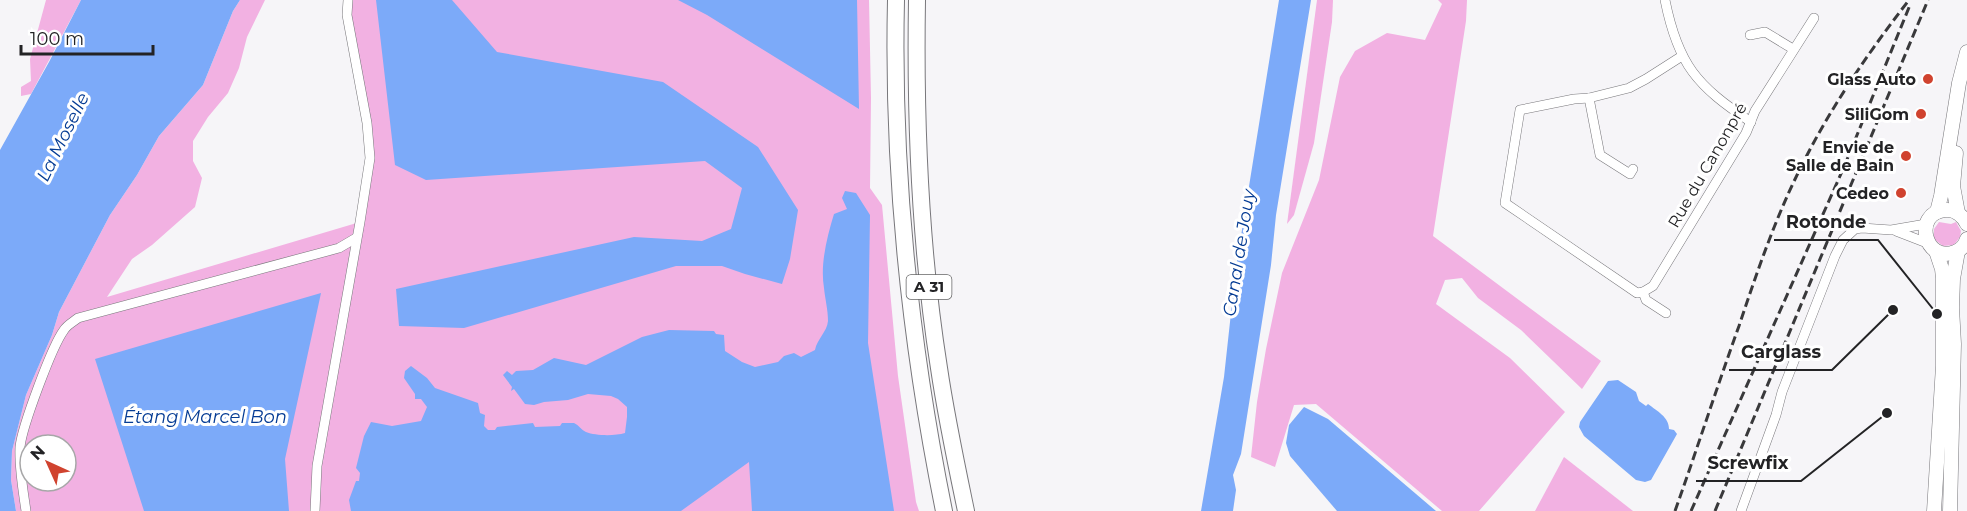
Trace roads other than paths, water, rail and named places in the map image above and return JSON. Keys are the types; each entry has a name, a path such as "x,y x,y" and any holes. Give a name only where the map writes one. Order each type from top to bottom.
{"highway":[{"name":"A 31","path":"896,0 898,141 909,295 922,395 944,511"},
{"name":"A 31","path":"917,0 922,213 938,366 966,511"}],"main road":[{"path":"1937,212 1959,83 1967,52"},
{"path":"1958,213 1953,186 1957,143 1967,85"},
{"path":"1934,511 1942,387 1943,278 1942,268 1924,234 1930,217 1937,212 1951,210 1963,217 1967,224"},
{"path":"1931,247 1943,254 1951,254 1959,251 1967,239"},
{"path":"1950,511 1954,344 1953,279 1959,251"}],"street":[{"path":"315,511 317,466 370,158 368,123 347,15 348,0"},
{"path":"1665,0 1672,30 1682,56 1712,95 1751,122"},
{"name":"Rue du Canonpré","path":"1643,292 1653,285 1746,133 1755,111 1814,18"},
{"path":"1750,35 1765,32 1793,49"},
{"path":"1666,313 1646,300 1643,292 1637,293 1632,290 1505,203 1520,110 1629,88 1682,56"},
{"path":"1588,98 1600,155 1630,174 1633,169"},
{"path":"1741,511 1776,416 1782,392 1835,256 1848,234 1855,229 1862,228 1891,230 1926,224"},
{"path":"1891,230 1931,247"},
{"path":"26,511 20,473 20,445 34,402 64,329 78,318 339,248 356,238"}],"water":[{"name":"La Moselle","path":"81,0 240,0 233,11 203,85 159,136 137,175 110,215 59,312 52,335 26,395 12,451 11,480 16,511 0,511 0,150"},
{"path":"376,0 452,0 497,52 663,82 758,147 798,210 790,259 782,284 722,266 676,266 464,328 399,326 396,289 634,237 702,241 731,229 742,188 705,161 426,180 395,165"},
{"path":"678,0 857,0 859,109 707,15"},
{"name":"Canal de Jouy","path":"1279,0 1311,0 1276,215 1271,265 1241,454 1233,475 1236,490 1233,511 1201,511 1224,377 1236,267"},
{"path":"845,191 856,193 870,215 868,343 894,511 752,511 749,462 681,511 351,511 349,500 356,481 359,481 360,473 356,468 364,436 371,422 392,426 421,421 427,407 421,399 415,399 415,394 404,378 405,371 411,366 427,378 435,388 478,403 480,413 485,415 484,426 488,430 533,423 535,427 574,423 586,432 611,435 625,433 627,407 618,399 611,396 588,394 568,400 534,405 525,404 514,389 511,391 512,387 503,375 507,371 512,375 516,371 533,370 554,358 586,365 642,337 669,330 714,331 716,334 724,335 725,351 755,367 778,362 784,356 794,353 801,357 815,350 828,321 823,279 825,251 834,214 847,209 842,198"},
{"name":"Étang Marcel Bon","path":"321,293 285,459 289,511 144,511 95,359"},
{"path":"1618,380 1636,392 1639,401 1646,406 1648,404 1662,415 1669,429 1674,430 1677,434 1651,480 1645,482 1636,480 1584,436 1579,427 1580,422 1608,381"},
{"path":"1304,407 1328,419 1436,511 1337,511 1290,456 1286,443 1289,425"}],"railway":[{"path":"1675,511 1774,226 1791,188 1837,103 1864,61 1909,0"},
{"path":"1715,511 1928,0"},
{"path":"1691,511 1844,167 1910,5"}],"place":[{"name":"Glass Auto","path":"1928,79"},
{"name":"SiliGom","path":"1921,114"},
{"name":"Envie de Salle de Bain","path":"1906,156"},
{"name":"Cedeo","path":"1901,193"},
{"name":"Carglass","path":"1893,310"},
{"name":"Rotonde","path":"1937,314"},
{"name":"Screwfix","path":"1887,413"}]}
